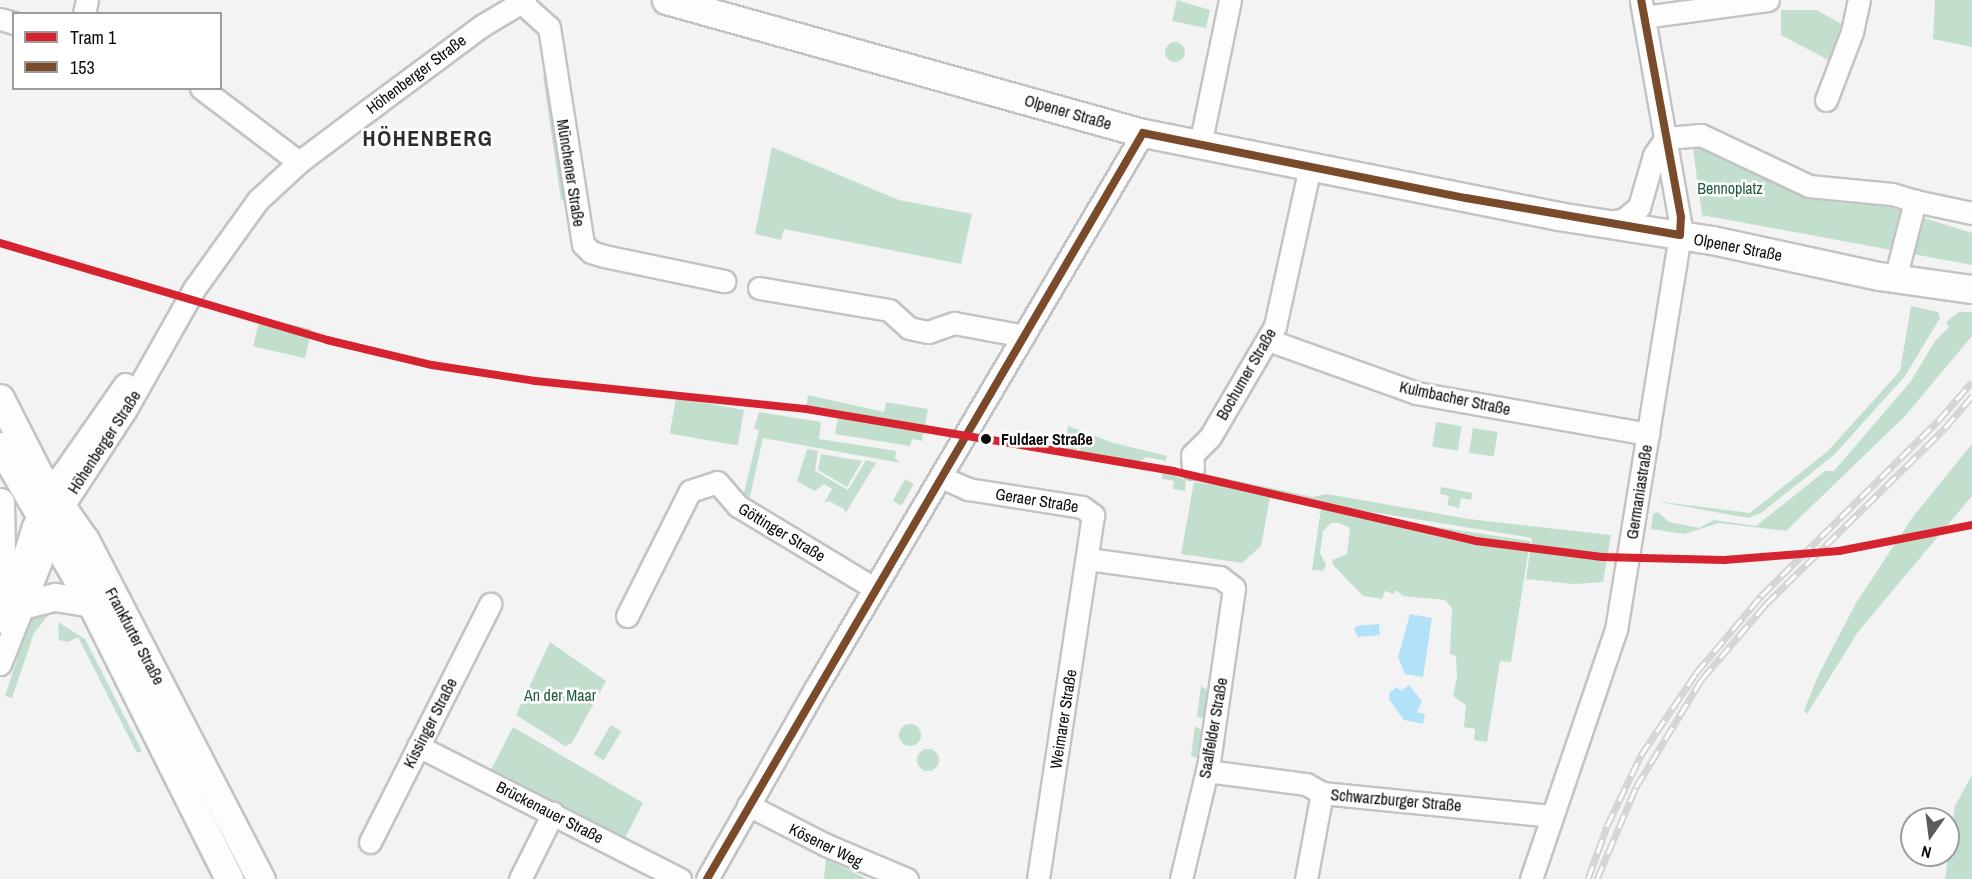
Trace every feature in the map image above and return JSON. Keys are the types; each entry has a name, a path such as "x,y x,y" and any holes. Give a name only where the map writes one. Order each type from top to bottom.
{"main road":[{"name":"Olpener Straße","path":"666,0 1143,133 1680,235 1895,279 1972,289"},
{"name":"Frankfurter Straße","path":"0,398 28,455 91,603 228,879"},
{"name":"Frankfurter Straße","path":"0,446 51,511 85,540 192,742 261,879"},
{"path":"0,502 2,596 16,612 56,597 91,603"},
{"path":"166,754 192,742"}],"street":[{"path":"1200,145 1230,0"},
{"path":"1643,9 1768,0"},
{"path":"1826,99 1852,32 1859,0"},
{"name":"Höhenberger Straße","path":"1,662 16,612 17,567 174,309 194,289 258,200 299,162 483,25 524,2"},
{"name":"Münchener Straße","path":"524,2 549,27 584,244 591,252 604,256 724,281"},
{"name":"Germaniastraße","path":"1531,879 1617,630 1680,235 1681,217 1643,9"},
{"path":"204,90 299,162"},
{"path":"707,879 874,588 1143,133"},
{"path":"1605,222 1623,220 1639,207 1654,155 1666,138 1701,135 1809,186 1892,194 1972,213"},
{"name":"Bochumer Straße","path":"1193,468 1192,455 1210,437 1268,340 1276,321 1310,166"},
{"path":"1895,279 1915,201"},
{"path":"759,288 889,310 909,328 928,332 954,323 1024,336"},
{"name":"Kulmbacher Straße","path":"1268,340 1416,393 1648,434"},
{"name":"Geraer Straße","path":"941,477 968,489 1089,509 1094,518 1088,559"},
{"name":"Göttinger Straße","path":"627,616 690,491 717,482 738,506 874,588"},
{"name":"Saalfelder Straße","path":"1088,559 1225,579 1234,588 1235,599 1207,771 1181,879"},
{"name":"Weimarer Straße","path":"1038,879 1088,559"},
{"name":"Kissinger Straße","path":"370,842 490,604"},
{"name":"Brückenauer Straße","path":"418,746 680,879"},
{"name":"Schwarzburger Straße","path":"1207,771 1306,784 1322,793 1551,816"},
{"path":"1306,879 1322,793"},
{"name":"Kösener Weg","path":"748,805 894,877"},
{"path":"520,879 553,813"}],"green space":[{"path":"1177,0 1210,10 1206,28 1172,21"},
{"path":"1935,0 1972,0 1972,47 1933,39"},
{"path":"1781,10 1817,10 1843,25 1828,60 1781,35"},
{"path":"1175,42 1182,45 1185,52 1182,59 1175,62 1168,59 1165,52 1168,45"},
{"path":"548,75 565,199 561,200 543,76"},
{"name":"Bennoplatz","path":"1692,141 1842,203 1856,197 1972,233 1972,265 1702,215"},
{"path":"772,147 899,200 972,214 961,264 784,229 781,240 755,234"},
{"path":"1911,306 1938,312 1940,318 1905,376 1835,454 1761,513 1748,518 1655,501 1750,513 1828,451 1900,371"},
{"path":"1959,312 1972,312 1972,336 1905,416 1786,531 1719,523 1684,534 1651,529 1653,514 1658,512 1669,522 1699,528 1714,520 1756,526 1825,471 1834,471 1911,381 1935,341 1949,327 1946,322"},
{"path":"260,317 312,329 305,358 253,346"},
{"path":"808,395 884,412 886,402 928,409 922,441 912,439 910,446 835,434 838,416 806,410"},
{"path":"676,398 744,410 738,445 670,433"},
{"path":"759,412 821,422 819,439 896,451 895,458 901,463 763,438 749,501 744,493 759,430 754,428"},
{"path":"1436,422 1462,426 1458,451 1432,447"},
{"path":"1068,426 1114,443 1167,456 1166,461 1146,457 1134,466 1124,467 1103,456 1080,453 1078,445 1075,458 1064,456"},
{"path":"1473,428 1498,432 1494,457 1469,453"},
{"path":"1972,444 1972,496 1858,632 1807,714 1804,710 1819,674 1856,603 1912,518"},
{"path":"807,449 818,451 815,471 848,490 866,460 876,463 845,514 844,509 829,501 824,503 832,489 824,484 815,491 797,481"},
{"path":"821,454 862,461 847,487 818,470"},
{"path":"1163,469 1176,470 1176,477 1186,479 1185,491 1173,489 1174,481 1162,479"},
{"path":"1196,472 1313,497 1327,494 1469,519 1611,535 1603,582 1574,584 1526,579 1532,538 1335,506 1312,507 1270,498 1261,546 1242,563 1181,554 1194,482 1214,485 1194,481"},
{"path":"905,479 914,484 902,506 893,501"},
{"path":"1441,487 1472,493 1471,500 1461,498 1459,508 1447,505 1449,496 1440,494"},
{"path":"1321,509 1530,541 1511,662 1500,661 1487,742 1474,740 1475,729 1464,727 1466,705 1453,696 1457,677 1456,656 1450,654 1452,608 1445,600 1403,596 1396,590 1394,594 1385,591 1382,599 1363,596 1333,565 1332,560 1347,554 1350,528 1339,523 1331,523 1323,531 1320,553 1326,565 1323,571 1312,570"},
{"path":"51,612 34,633 12,698 5,696 29,623 35,614"},
{"path":"58,622 85,639 142,751 137,753 78,637 68,642 59,640"},
{"name":"An der Maar","path":"550,642 606,681 572,743 565,746 516,715"},
{"path":"1201,686 1210,692 1205,719 1197,717"},
{"path":"910,724 920,731 921,735 914,745 910,746 900,739 899,735 906,725"},
{"path":"611,725 621,731 604,760 593,754"},
{"path":"1195,726 1204,732 1198,758 1191,756"},
{"path":"513,727 643,803 625,838 491,770"},
{"path":"928,749 938,756 939,760 932,770 928,771 918,764 917,760 924,750"},
{"path":"1972,775 1972,879 1945,879 1947,867 1960,867 1960,807 1955,806"},
{"path":"826,859 867,879 824,879"}],"water":[{"path":"1410,614 1432,618 1423,677 1405,674 1398,657"},
{"path":"1379,624 1380,635 1358,637 1354,630 1356,626"},
{"path":"1409,685 1422,701 1417,712 1425,714 1423,724 1404,720 1389,699 1390,692 1397,687 1401,691"}],"railway":[{"path":"1588,879 1607,826 1641,755 1696,673 1761,596 1938,421 1972,382"},
{"path":"1597,879 1636,787 1702,679 1766,604 1945,428 1972,396"}],"tram line":[{"name":"1","path":"0,243 327,340 432,365 535,381 806,409 986,439 1173,471 1476,541 1602,557 1724,560 1839,551 1972,525"}],"transit line":[{"name":"153","path":"1143,133 1466,198 1680,235 1681,217 1641,0"},
{"name":"153","path":"707,879 1143,133"}],"place":[{"name":"Fuldaer Straße","path":"986,439"}],"district":[{"name":"HÖHENBERG","path":"428,139"}]}
